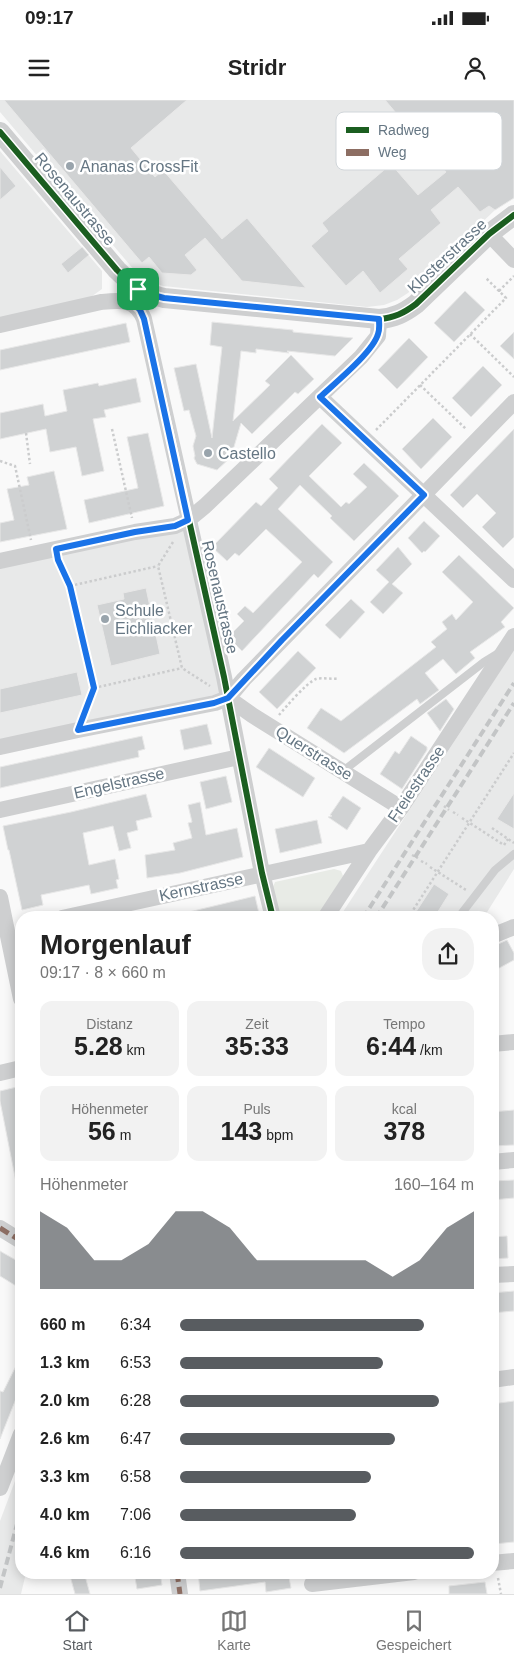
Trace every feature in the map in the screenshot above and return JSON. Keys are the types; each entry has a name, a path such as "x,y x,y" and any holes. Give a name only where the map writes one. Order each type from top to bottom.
{"street":[{"name":"Rosenaustrasse","path":"0,132 117,270 135,296 144,319 228,698 262,874 271,911"},
{"name":"Klosterstrasse","path":"388,317 416,304 489,234 514,215"},
{"path":"489,234 514,260"},
{"path":"0,325 101,302 149,294 164,298 388,317 375,341 361,357 188,520 175,526 135,532 0,562"},
{"path":"320,397 514,580"},
{"path":"0,747 214,703 228,698 277,645 514,402"},
{"name":"Freiestrasse","path":"330,911 369,851 401,808 510,642"},
{"name":"Querstrasse","path":"228,698 401,808"},
{"name":"Engelstrasse","path":"0,810 239,757"},
{"name":"Kernstrasse","path":"94,911 369,851"},
{"path":"0,897 10,929 15,961"},
{"path":"499,933 514,928"},
{"path":"499,1043 514,1042"},
{"path":"0,1072 15,1069"},
{"path":"499,1161 514,1160"},
{"path":"0,1228 15,1237"},
{"path":"499,1275 514,1274"},
{"path":"499,1379 514,1377"},
{"path":"0,1488 15,1449"},
{"path":"499,1562 514,1561"},
{"path":"178,1579 180,1594"},
{"path":"312,1584 354,1579"}],"lane":[{"name":"Freiestrasse","path":"342,770 510,642"},
{"path":"463,911 495,870 514,854"}],"path":[{"path":"499,291 514,276"},
{"path":"366,440 506,298 485,277"},
{"path":"470,334 514,377"},
{"path":"420,385 477,440"},
{"path":"112,429 135,532"},
{"path":"26,433 30,464"},
{"path":"0,461 15,466 34,554"},
{"path":"70,586 158,566 177,537"},
{"path":"56,549 58,560 70,586 94,688 78,730"},
{"path":"158,566 182,668 228,698"},
{"path":"94,688 182,668"},
{"path":"269,725 316,679 339,678"},
{"path":"413,911 514,753"},
{"path":"444,806 504,844 508,839"},
{"path":"492,828 514,843"},
{"path":"412,855 418,858"},
{"path":"422,861 474,896"}],"shaded area":[{"path":"0,100 514,100 514,198 495,210 408,293 384,305 367,307 163,286 146,280 135,271 0,112"},
{"path":"0,151 102,271 102,289 88,299 0,319"},
{"name":"Schule Eichliacker","path":"188,520 228,698 0,747 0,561"},
{"path":"514,650 514,869 488,911 344,911"},
{"path":"334,869 341,871 343,876 322,911 278,911 273,887 275,882"},
{"path":"15,1481 15,1579 25,1579 21,1594 0,1594 0,1521"}],"building":[{"path":"4,100 187,100 131,148 155,177 163,170 222,239 247,218 306,288 242,281 205,238 185,255 197,270 191,275 162,273 149,257 142,263"},
{"path":"385,100 514,100 514,198 495,210 489,206 480,212 458,187 431,210 441,223 399,259 408,269 380,293 363,271 346,286 311,246 328,231 322,223 384,170 396,170 418,195 446,172 444,170 502,170 502,112 395,112"},
{"path":"0,167 16,186 0,200"},
{"path":"82,247 89,255 68,273 61,264"},
{"path":"465,291 485,310 454,342 434,323"},
{"path":"212,322 353,338 335,356 256,349 256,353 241,351 233,421 270,385 265,381 291,355 314,379 298,394 295,392 252,434 241,423 231,457 217,470 197,464 194,458 193,446 196,436 189,410 184,411 174,368 196,364 212,438 222,347 210,345"},
{"path":"126,323 130,342 0,370 0,350"},
{"path":"514,332 514,359 500,346"},
{"path":"409,338 428,357 397,389 378,370"},
{"path":"483,366 502,385 471,417 452,398"},
{"path":"136,378 141,402 104,410 106,417 93,419 104,471 82,476 76,447 50,452 46,429 0,439 0,413 43,404 45,416 67,411 63,390 98,383 99,386"},
{"path":"433,418 452,437 421,469 402,449"},
{"path":"322,424 342,443 309,476 341,507 346,502 349,504 367,487 353,474 364,463 399,496 354,541 330,518 332,516 300,485 278,509 333,562 318,578 314,574 242,651 233,642 236,639 231,634 244,621 237,614 245,606 253,613 302,562 266,529 239,556 235,553 227,561 212,547 256,502 261,506 278,488 269,479"},
{"path":"514,429 514,537 503,548 482,527 496,513 477,494 463,508 450,495"},
{"path":"148,433 164,506 89,523 84,500 138,488 127,437"},
{"path":"54,471 67,529 0,542 0,523 14,520 7,489 29,485 27,477"},
{"path":"424,521 440,536 422,553 408,538"},
{"path":"398,547 412,564 392,584 403,593 383,614 370,602 389,582 376,570"},
{"path":"459,555 514,608 501,622 505,627 470,652 475,658 456,674 443,659 425,673 439,690 420,704 417,699 344,753 307,728 321,708 341,721 436,647 431,642 447,629 442,622 452,614 456,620 473,602 442,572"},
{"path":"146,588 160,654 111,666 97,605 124,599 123,593"},
{"path":"351,599 365,612 340,639 325,625"},
{"path":"298,651 316,668 277,709 259,692"},
{"path":"77,672 82,695 0,713 0,689"},
{"path":"446,699 454,709 440,731 427,713"},
{"path":"207,724 212,744 184,750 180,730"},
{"path":"142,736 145,749 138,751 139,757 0,788 0,767"},
{"path":"411,736 427,747 427,750 402,789 380,774 395,751 399,754"},
{"path":"269,748 315,778 303,797 256,767"},
{"path":"226,776 232,802 206,809 200,782"},
{"path":"514,793 514,829 497,819"},
{"path":"146,794 152,817 136,821 138,830 127,833 131,848 119,851 113,826 83,833 89,865 115,859 119,879 116,880 118,888 91,894 89,885 41,895 43,905 22,910 3,826"},
{"path":"343,796 361,808 347,830 328,817 332,816 330,815"},
{"path":"200,802 206,835 237,828 243,857 180,873 147,878 145,855 175,850 173,843 192,838 188,823 192,822 188,805"},
{"path":"317,820 322,843 280,853 275,829"},
{"path":"434,884 449,894 438,911 417,911"},
{"path":"255,896 258,911 193,911"},
{"path":"507,940 514,953 514,960 499,968 499,944"},
{"path":"15,1087 15,1177 0,1101 0,1091"},
{"path":"514,1110 514,1145 499,1146 499,1111"},
{"path":"514,1180 514,1198 499,1199 499,1181"},
{"path":"507,1236 508,1258 499,1259 499,1237"},
{"path":"0,1251 15,1260 15,1285 0,1276"},
{"path":"514,1291 514,1311 499,1312 499,1292"},
{"path":"15,1368 15,1401 0,1439 0,1391 3,1392"},
{"path":"514,1401 514,1542 499,1544 499,1403"},
{"path":"71,1579 86,1579 90,1594 75,1594"},
{"path":"135,1579 161,1579 162,1585 137,1589"},
{"path":"199,1579 289,1579 291,1588 266,1592 265,1582 200,1591"},
{"path":"485,1582 487,1594 449,1594 449,1586"}],"railway":[{"path":"367,911 514,683"},
{"path":"380,911 514,703"},
{"path":"0,1588 15,1532"}],"marked path":[{"path":"0,1228 15,1237"},
{"path":"178,1579 180,1594"}],"cycle path":[{"path":"0,132 117,270 139,288 164,298 379,319 389,318 416,304 489,234 514,215"},
{"path":"138,289 132,302 140,310 144,319 224,677 262,873 271,911"}],"place":[{"name":"Ananas CrossFit","path":"70,166"},
{"name":"Castello","path":"208,453"},
{"name":"Schule Eichliacker","path":"105,619"}],"route":[{"path":"138,289 164,298 379,319 379,331 375,341 320,397 424,495 244,679 228,698 214,703 78,730 94,688 70,586 58,560 56,549 135,532 175,526 188,520 144,319 140,310 132,302 138,289"}]}
